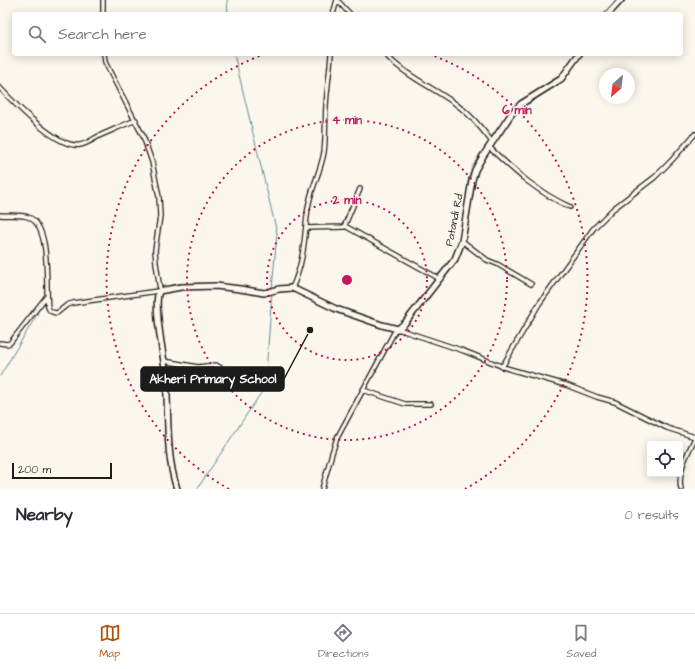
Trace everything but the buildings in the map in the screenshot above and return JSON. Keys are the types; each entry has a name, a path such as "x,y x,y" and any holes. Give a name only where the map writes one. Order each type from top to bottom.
{"street":[{"path":"103,0 103,12"},
{"path":"334,12 337,0"},
{"path":"337,0 348,12"},
{"path":"610,12 621,0"},
{"path":"104,56 110,74 136,120 148,148 159,197 160,216 155,250 159,291 158,309 166,382 170,459 177,489"},
{"path":"292,288 304,251 311,192 324,153 326,106 331,56"},
{"path":"388,56 406,72 464,110 492,142"},
{"name":"Patandi Rd","path":"397,329 405,323 455,260 462,241 467,204 474,175 480,160 512,113 521,104 561,79 578,56"},
{"path":"0,88 21,111 36,124 64,142 72,144 82,145 136,120"},
{"path":"502,367 539,304 590,233 613,209 655,177 695,134"},
{"path":"489,147 513,170 538,190 552,199 570,207"},
{"path":"306,228 343,228 360,189"},
{"path":"0,216 28,217 38,226 45,258 48,309 55,313 73,303 191,287 216,286 267,293 292,288 330,307 464,351 502,367 566,385 615,402 667,428 695,437 681,472 680,489"},
{"path":"345,226 440,279"},
{"path":"462,241 487,260 498,264 531,284"},
{"path":"0,344 10,343 47,297"},
{"path":"322,489 335,443 397,329"},
{"path":"164,361 198,367 216,365 239,386 255,386"},
{"path":"363,390 406,404 431,404"}],"waterway":[{"path":"227,0 228,12"},
{"path":"234,56 277,233 272,289"},
{"path":"197,489 265,387 272,292"},
{"path":"0,376 38,313"}],"place":[{"name":"Akheri Primary School","path":"310,330"}]}
